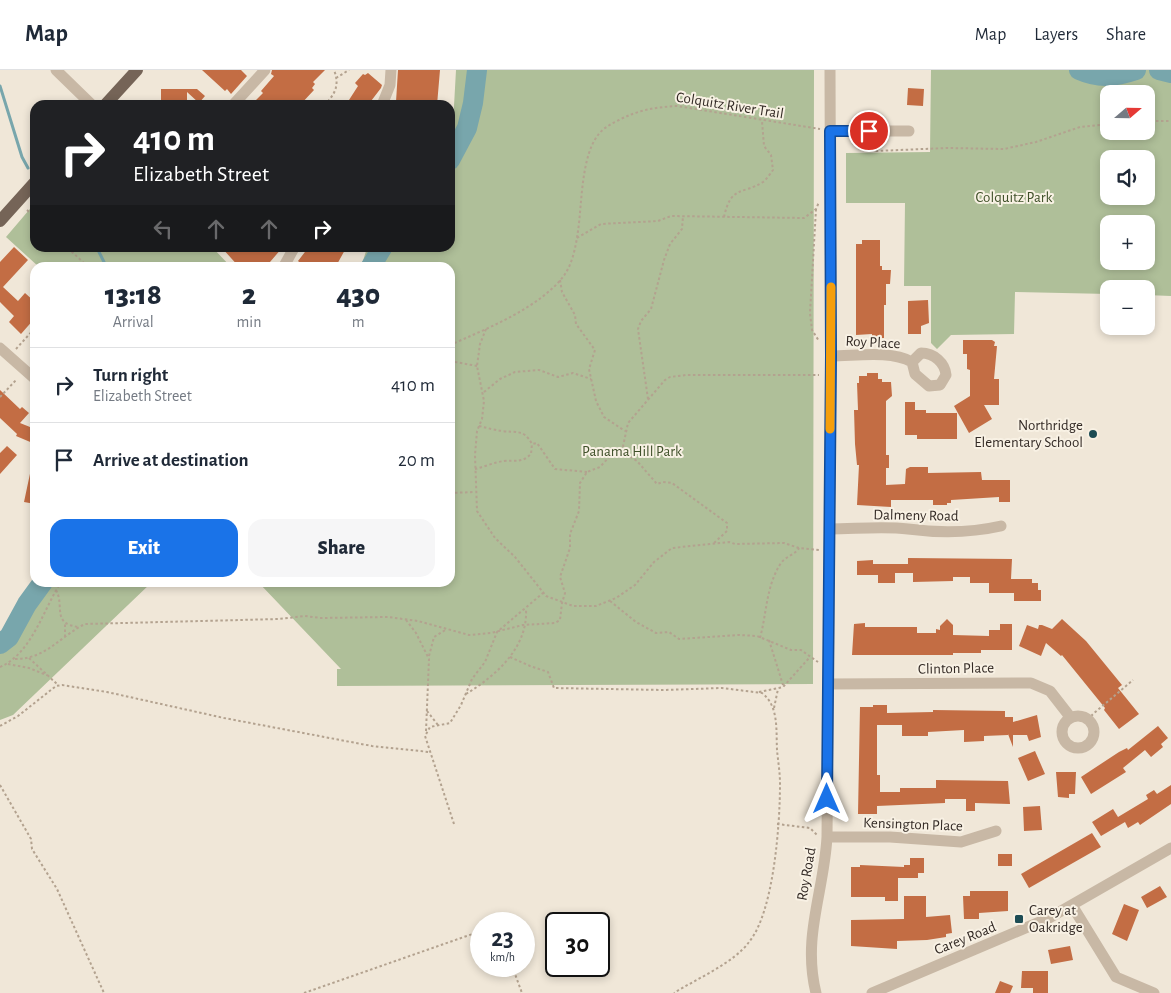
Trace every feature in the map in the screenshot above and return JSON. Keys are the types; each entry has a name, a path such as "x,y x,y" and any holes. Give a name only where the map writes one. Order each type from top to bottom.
{"main road":[{"path":"110,100 137,70"},
{"path":"0,221 30,188"}],"street":[{"path":"56,70 87,100"},
{"path":"238,100 265,70"},
{"path":"384,100 390,85 391,70"},
{"name":"Roy Road","path":"816,993 811,966 811,931 827,837 831,381 830,70"},
{"path":"830,131 909,131"},
{"path":"0,348 30,374"},
{"name":"Roy Place","path":"831,356 892,356 903,357 912,362"},
{"name":"Dalmeny Road","path":"830,529 908,529 923,532 981,530 1001,526"},
{"name":"Clinton Place","path":"828,684 1031,683 1050,691 1070,718"},
{"path":"1076,716 1088,720 1094,731 1093,737 1085,747 1079,748 1067,744 1062,733 1063,727 1070,718 1076,716"},
{"name":"Kensington Place","path":"827,837 890,837 961,842 996,831"},
{"name":"Carey Road","path":"872,993 1023,931 1073,907 1171,848"},
{"path":"1073,907 1116,977 1154,993"}],"path":[{"path":"328,100 336,89 334,70"},
{"path":"336,78 349,70"},
{"name":"Colquitz River Trail","path":"455,343 529,305 560,280 572,261 577,238 586,167 591,147 598,135 606,127 625,117 655,107 686,108 762,122 830,131 858,147 876,151 946,148 990,149 1022,146 1080,127 1100,125"},
{"path":"1155,121 1171,121"},
{"path":"724,217 726,208 736,192 764,182 773,170 771,155 764,146 762,122"},
{"path":"821,344 812,330 810,313 816,209 820,200 830,200"},
{"path":"577,238 601,224 658,221 671,216 804,218 816,209"},
{"path":"648,399 638,330 641,320 651,309 653,293 664,260 670,244 682,229 684,216"},
{"path":"72,252 83,262"},
{"path":"560,280 562,292 575,315 576,324 595,350 590,364 596,401 604,417 625,431"},
{"path":"486,328 480,344 477,366 484,392 482,419 476,431 475,492 477,511 487,527 515,557 543,593 572,606 596,606 610,601 635,585 654,562 672,548 729,542 735,544 784,543 799,548 829,551"},
{"path":"10,356 30,334"},
{"path":"455,363 477,366"},
{"path":"0,397 25,370"},
{"path":"484,392 515,372 539,370 558,377 573,373 591,379"},
{"path":"622,452 628,423 665,380 677,375 816,374 820,375 822,382 831,381"},
{"path":"475,469 505,461 525,460 531,454 532,444 528,436 520,431 504,432 479,426"},
{"path":"532,444 537,443 555,469 587,472 600,466 611,455 622,452 637,461 657,484 663,482 672,483 726,524 726,532 713,543"},
{"path":"56,590 60,614 69,626 305,616 321,618 388,617 404,619 469,635 497,632 526,625 559,622 562,603 566,593 560,577 570,548 570,534 579,511 579,488 587,472"},
{"path":"455,493 475,492"},
{"path":"760,638 766,621 767,598 775,574 785,558 799,548"},
{"path":"0,667 15,659 25,646 58,587"},
{"path":"426,730 430,727 450,724 455,718 472,679 487,657 497,632 543,593"},
{"path":"610,601 643,626 656,633 669,632 680,639 739,635 760,638 791,650 801,650 810,657 828,664"},
{"path":"466,694 497,672 515,651 526,625 526,608"},
{"path":"404,619 416,633 429,659"},
{"path":"65,622 65,637"},
{"path":"15,659 29,658 44,652 79,626"},
{"path":"447,629 434,637 429,659 425,736 429,752 445,790 454,824"},
{"path":"769,640 779,678 784,686"},
{"path":"510,657 545,670 554,688 561,689 704,690 722,688 759,692 778,689 784,686 810,657"},
{"path":"29,658 58,685 107,692 224,718 380,748 429,752"},
{"path":"7,664 29,668 49,676"},
{"path":"1088,720 1133,680"},
{"path":"0,726 18,716 58,685"},
{"path":"674,993 734,956 753,936 765,909 775,856 780,782 773,708 778,689"},
{"path":"759,692 766,696 773,708"},
{"path":"427,710 440,727"},
{"path":"0,785 31,839 32,849 37,860 57,889 104,993"},
{"path":"777,824 810,828 820,838 827,837"},
{"path":"304,993 470,935"},
{"path":"516,977 522,993"}],"green space":[{"name":"Panama Hill Park","path":"456,70 814,70 813,684 337,686 337,669 341,669 263,587 455,587 455,262 363,262 366,252 455,252 454,100"},
{"name":"Colquitz Park","path":"931,70 1171,70 1171,296 1155,295 1155,280 1100,280 1100,294 1015,292 1014,334 951,335 937,349 931,343 931,286 904,286 905,203 846,203 846,153 930,152"},
{"path":"30,209 30,252 217,252 226,262 34,262 6,237"},
{"path":"39,587 147,587 13,715 0,720 0,650 16,633"}],"building":[{"path":"202,70 241,70 247,76 231,94 227,89 225,91"},
{"path":"272,70 325,70 313,82 315,84 312,88 314,90 305,100 256,100 274,76 271,74"},
{"path":"398,70 440,70 437,100 396,100"},
{"path":"368,73 382,85 381,88 372,100 349,100 358,86 355,83 363,74"},
{"path":"908,88 924,89 923,106 907,105"},
{"path":"161,89 197,89 205,96 202,100 196,100 187,92 187,100 161,100"},
{"path":"862,240 880,240 880,266 882,266 882,270 891,270 890,284 886,284 884,338 872,338 872,334 856,335 856,244 862,244"},
{"path":"14,247 28,260 3,287 18,301 25,293 30,298 30,324 21,334 9,322 14,316 0,302 0,262"},
{"path":"226,252 279,252 270,262 235,262"},
{"path":"305,252 344,252 338,262 298,261"},
{"path":"928,300 929,323 921,326 921,334 908,334 908,301"},
{"path":"963,340 992,340 995,342 994,346 997,346 994,379 999,379 999,405 984,405 992,419 969,433 954,406 970,396 970,370 967,369 967,354 963,354"},
{"path":"867,373 878,373 878,379 882,379 882,382 891,382 892,396 886,401 886,455 889,455 889,468 886,468 886,485 905,484 906,469 910,467 928,467 928,473 981,472 982,480 1010,480 1010,502 999,502 999,497 951,500 951,503 947,503 947,505 933,505 933,500 891,500 891,507 857,505 859,465 857,465 855,444 854,410 858,410 857,383 859,383 859,376 867,376"},
{"path":"0,390 20,409 22,407 29,413 20,423 30,427 30,442 16,436 17,434 0,418"},
{"path":"905,402 915,402 915,410 926,410 926,413 957,413 957,439 917,439 917,435 905,435"},
{"path":"7,446 17,455 0,474 0,453"},
{"path":"30,474 30,503 24,502"},
{"path":"908,558 1012,559 1011,579 1032,579 1032,583 1038,583 1038,590 1041,590 1041,601 1014,601 1014,593 989,593 989,583 970,583 970,577 953,577 953,581 913,582 913,573 895,573 895,583 878,583 878,575 857,575 857,561 873,560 873,564 908,564"},
{"path":"947,619 953,625 953,635 989,636 989,630 1000,630 1000,624 1012,624 1012,650 981,650 981,653 953,653 953,655 852,655 854,624 865,623 865,627 917,627 917,633 936,633 936,629 940,630 940,626"},
{"path":"1062,619 1086,641 1122,685 1118,688 1139,714 1119,729 1104,710 1105,708 1062,655 1046,643 1041,656 1019,646 1027,625 1038,629 1039,625 1042,625 1052,629"},
{"path":"873,705 887,705 887,713 933,712 933,710 1005,711 1005,717 1013,717 1013,722 1037,715 1041,737 1029,741 1027,735 1013,735 1013,747 1008,734 984,736 984,741 964,742 964,730 928,732 928,736 902,736 902,725 877,725 877,775 880,775 880,792 900,792 900,788 936,788 936,780 1008,781 1010,804 975,803 975,811 966,811 966,799 945,799 945,803 877,806 877,814 858,814 860,707 873,707"},
{"path":"1158,726 1168,738 1161,744 1163,747 1151,757 1145,750 1123,768 1126,772 1091,794 1081,777 1119,752 1127,748 1128,750"},
{"path":"1035,751 1045,774 1028,781 1018,758"},
{"path":"1056,772 1076,772 1075,794 1069,794 1069,798 1058,797"},
{"path":"1171,785 1171,804 1140,825 1138,822 1128,828 1125,822 1101,836 1092,822 1113,809 1118,817 1148,799 1146,795 1154,790 1157,794"},
{"path":"1040,806 1042,830 1024,831 1023,807"},
{"path":"1092,833 1101,847 1029,888 1021,874"},
{"path":"998,854 1012,854 1012,866 998,866"},
{"path":"910,858 924,858 924,873 918,873 918,878 898,878 898,901 885,901 885,897 851,897 851,867 860,867 860,865 904,867 904,865 910,865"},
{"path":"1160,886 1167,897 1147,908 1141,897"},
{"path":"970,891 1008,891 1008,911 979,913 979,919 964,919 963,896 970,896"},
{"path":"904,896 926,896 926,917 950,915 952,933 946,934 946,937 927,940 897,941 897,949 851,946 851,920 904,919"},
{"path":"1124,904 1139,910 1127,941 1112,934"},
{"path":"1070,946 1073,960 1051,964 1048,950"},
{"path":"1022,971 1048,971 1048,993 1033,993 1033,988 1021,988"},
{"path":"1000,981 1013,986 1010,993 995,993"}],"waterway":[{"path":"455,151 467,128 473,103 477,70"},
{"path":"1079,70 1100,76 1136,70"},
{"path":"1159,70 1171,73"},
{"path":"0,86 22,157 28,168"},
{"path":"99,252 104,262"},
{"path":"374,262 380,252"},
{"path":"0,644 9,637 27,604 39,587"}],"slow traffic":[{"path":"830,429 831,287"}],"place":[{"name":"Northridge Elementary School","path":"1093,434"},
{"name":"Carey at Oakridge","path":"1019,919"}],"route":[{"path":"827,799 831,356 830,131 869,131"}]}
